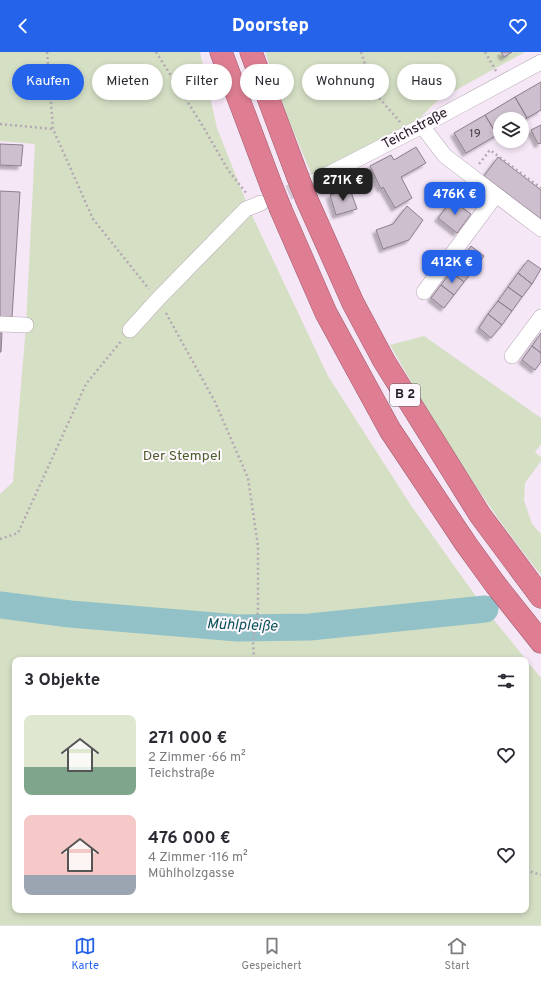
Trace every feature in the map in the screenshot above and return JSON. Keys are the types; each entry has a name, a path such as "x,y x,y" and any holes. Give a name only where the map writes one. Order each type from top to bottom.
{"highway":[{"name":"B 2","path":"221,52 267,201 326,313 390,430 466,544 495,584 541,642"},
{"name":"B 2","path":"251,52 353,303 384,362 480,515 541,597"}],"street":[{"name":"Teichstraße","path":"305,186 416,130 541,62"},
{"path":"416,130 445,156 541,229"},
{"path":"424,292 496,195"},
{"path":"130,330 158,299 246,209 267,201"},
{"path":"512,356 541,317"},
{"path":"0,324 26,325"}],"path":[{"path":"47,52 54,129 93,219 140,279 158,299 215,402 248,478 258,546 258,611 253,641 254,657"},
{"path":"156,52 204,128 228,170 267,201"},
{"path":"361,52 374,92 416,130"},
{"path":"485,52 502,83"},
{"path":"0,124 54,129"},
{"path":"470,175 490,150 541,188"},
{"path":"0,540 18,533 86,384 130,330"},
{"path":"529,871 541,875"}],"green space":[{"name":"Der Stempel","path":"0,52 200,52 203,64 171,64 171,100 211,100 217,128 249,209 328,376 410,504 485,609 524,657 12,657 12,913 529,913 529,663 541,678 541,925 0,925 0,494 13,482 26,325 35,144 0,141"},
{"path":"265,52 525,52 456,90 456,64 397,64 397,100 438,100 418,120 312,175 282,100 294,100 294,64 269,64"},
{"path":"424,336 541,418 541,444 535,452 541,457 541,461 525,483 524,500 532,524 541,534 541,575 499,520 480,492 424,405 390,345"}],"water":[{"path":"541,586 541,606 486,620 444,607 474,602"}],"pier":[{"path":"541,584 541,608 495,619 480,598"}],"building":[{"path":"501,52 512,52 504,57"},
{"path":"541,82 541,110 529,117 529,112 524,112 515,97"},
{"path":"515,97 524,112 493,112 493,128 485,115"},
{"path":"485,115 493,128 493,137 466,153 454,133"},
{"path":"541,125 541,143 538,144 531,130"},
{"path":"0,144 23,145 21,166 0,165"},
{"path":"416,147 426,163 401,177 412,198 395,208 383,187 381,189 370,166 391,155 394,160"},
{"path":"498,157 541,190 541,219 484,176"},
{"path":"350,189 357,209 336,215 330,195"},
{"path":"0,191 20,192 12,317 0,317"},
{"path":"452,200 471,214 457,233 438,218"},
{"path":"407,206 423,220 409,240 383,249 376,230 393,224"},
{"path":"471,246 484,256 474,269 461,259"},
{"path":"461,259 474,269 464,282 451,272"},
{"path":"528,260 541,269 532,284 518,273"},
{"path":"451,272 464,282 454,295 441,285"},
{"path":"518,273 532,284 522,297 508,287"},
{"path":"441,285 454,295 444,308 431,298"},
{"path":"508,287 522,297 512,311 498,301"},
{"path":"498,301 512,311 502,325 488,314"},
{"path":"488,314 502,325 491,338 479,328"},
{"path":"0,333 2,333 1,352 0,352"},
{"path":"541,333 541,353 532,346"},
{"path":"532,346 541,353 541,362 535,370 522,360"}],"waterway":[{"name":"Mühlpleiße","path":"0,605 70,614 238,628 310,627 485,609"}],"tunnel":[{"path":"267,201 309,184"}]}
